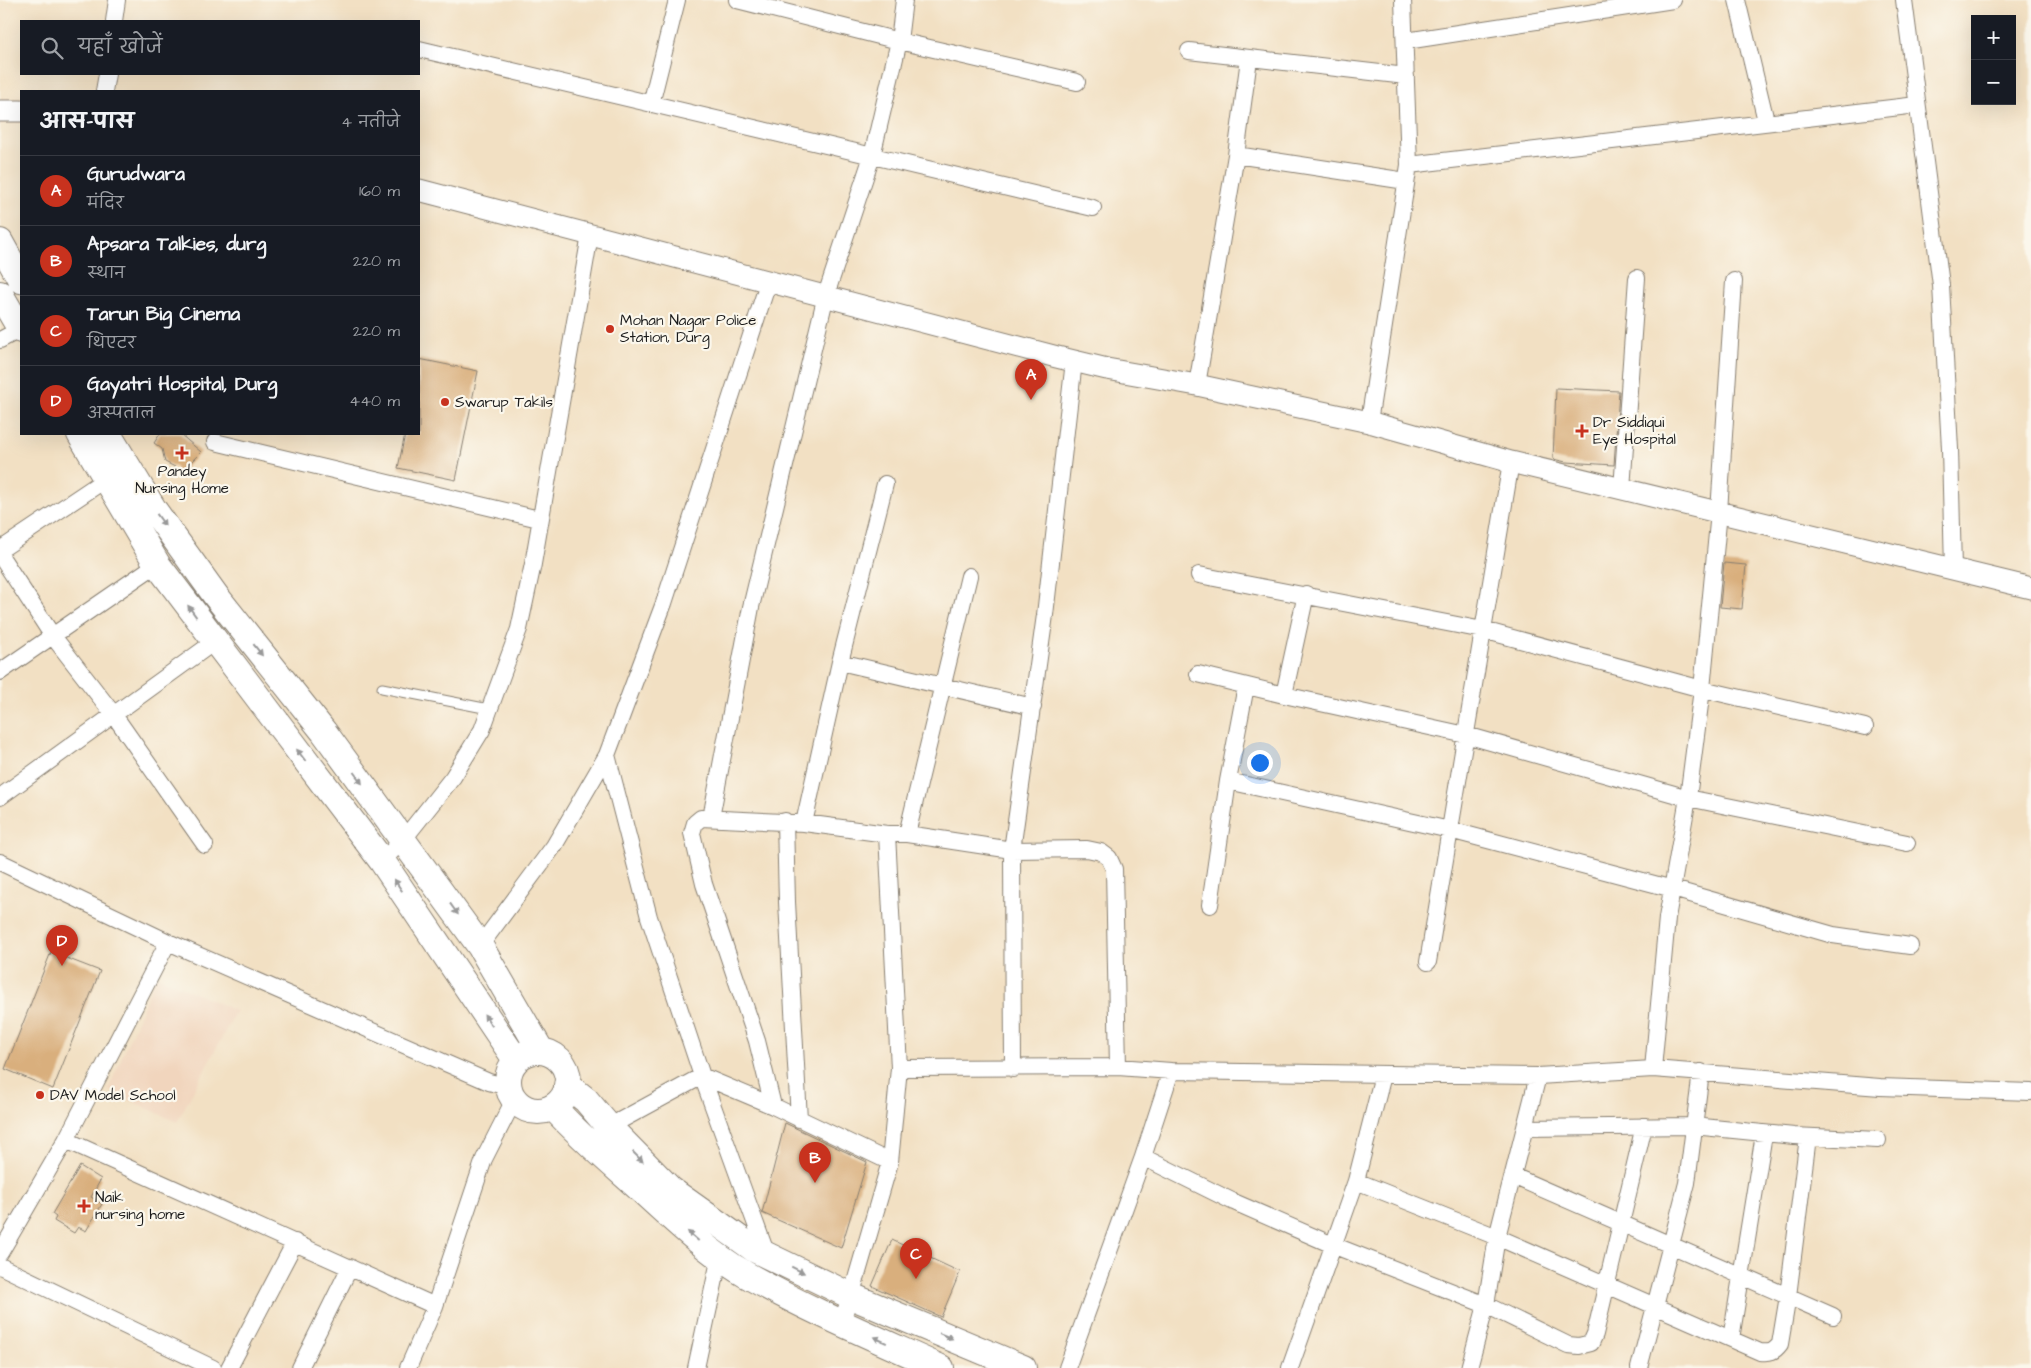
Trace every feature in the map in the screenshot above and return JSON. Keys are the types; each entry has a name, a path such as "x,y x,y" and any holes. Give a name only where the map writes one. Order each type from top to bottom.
{"main road":[{"path":"0,294 20,328"},
{"path":"81,435 157,564 214,642 382,861 516,1060"},
{"path":"109,435 154,510 216,596 324,732 480,946 541,1051"},
{"path":"541,1051 550,1054 564,1066 567,1085 560,1101 553,1107 540,1111 526,1109 511,1094 508,1073 516,1060 527,1053 541,1051"},
{"path":"567,1085 586,1100 597,1133 702,1243 744,1273 840,1322 941,1368"},
{"path":"553,1107 597,1133 671,1190 754,1249 851,1296 1024,1368"}],"street":[{"path":"114,20 117,0"},
{"path":"650,104 677,0"},
{"path":"737,0 899,41 1077,82"},
{"path":"710,818 751,607 826,295 872,156 899,41 904,0"},
{"path":"1369,422 1409,165 1406,40 1403,0"},
{"path":"1737,0 1766,121"},
{"path":"1904,0 1941,286 1950,449 1953,569"},
{"path":"1406,40 1663,1"},
{"path":"420,49 1093,208"},
{"path":"1189,51 1406,76"},
{"path":"1197,385 1236,155 1249,59"},
{"path":"104,90 107,75"},
{"path":"1409,165 1917,104"},
{"path":"1236,155 1406,182"},
{"path":"420,190 1074,361 1369,422 1511,462 2031,588"},
{"path":"382,861 403,840 453,778 482,730 519,629 533,564 539,520 590,235"},
{"path":"1622,489 1637,278"},
{"path":"480,946 554,846 607,755 664,604 769,280"},
{"path":"1653,1069 1667,918 1688,798 1702,689 1719,512 1734,281"},
{"path":"0,340 20,330"},
{"path":"1013,1069 1012,850 1046,615 1074,361"},
{"path":"215,442 539,520"},
{"path":"1428,962 1511,462"},
{"path":"0,550 106,479"},
{"path":"804,823 840,662 885,484"},
{"path":"0,554 52,635 114,715 204,845"},
{"path":"0,672 157,564"},
{"path":"1200,575 1306,594 1483,630 1702,689 1865,727"},
{"path":"907,834 941,686 969,576"},
{"path":"1284,695 1306,594"},
{"path":"0,797 214,642"},
{"path":"840,662 1033,707"},
{"path":"1198,674 1466,735 1688,798 1907,843"},
{"path":"1210,905 1228,781 1246,686"},
{"path":"607,755 649,917 702,1076 767,1255"},
{"path":"1228,781 1450,830 1673,889 1833,935 1910,946"},
{"path":"773,1106 757,1041 704,884 692,833 695,823 701,818 785,821 887,834 907,834 1012,850 1087,848 1101,852 1109,858 1114,869 1118,1067"},
{"path":"785,821 787,902 799,1119"},
{"path":"840,1322 851,1296 890,1162 899,1068 887,834"},
{"path":"0,862 168,942 489,1082 511,1094 484,1159 435,1306 408,1368"},
{"path":"0,1253 66,1140 168,942"},
{"path":"899,1068 1013,1069 1118,1067 1383,1075 1538,1076 1653,1069 1880,1087 2031,1092"},
{"path":"1067,1368 1144,1157 1171,1070"},
{"path":"1639,1368 1657,1307 1688,1183 1693,1126 1702,1072"},
{"path":"1290,1368 1335,1246 1356,1181 1383,1075"},
{"path":"702,1076 773,1106 890,1162"},
{"path":"597,1133 702,1076"},
{"path":"1469,1368 1486,1305 1497,1236 1538,1076"},
{"path":"1144,1157 1234,1202 1335,1246 1486,1305 1568,1345 1579,1346 1591,1343 1596,1334 1644,1126"},
{"path":"1525,1128 1693,1126 1764,1134 1878,1140"},
{"path":"1731,1339 1764,1134"},
{"path":"1356,1181 1497,1236 1760,1352 1775,1350 1780,1344 1808,1137"},
{"path":"66,1140 435,1306"},
{"path":"1513,1176 1832,1316"},
{"path":"229,1368 295,1242"},
{"path":"696,1368 720,1256"},
{"path":"0,1266 213,1368"},
{"path":"300,1368 350,1267"}],"lane":[{"path":"382,688 490,709"}],"shaded area":[{"path":"156,976 236,1011 177,1122 108,1090"}],"building":[{"name":"Swarup Takils","path":"420,359 478,371 456,480 398,468 405,435 420,435"},
{"path":"1556,388 1619,391 1614,465 1566,462 1553,459"},
{"path":"159,435 181,435 201,452 180,473 175,467 165,462 162,449 154,443"},
{"path":"1724,563 1746,565 1742,609 1720,607"},
{"path":"51,952 100,971 53,1089 5,1069"},
{"path":"785,1123 867,1162 841,1248 762,1213"},
{"path":"80,1166 101,1179 91,1197 102,1204 86,1231 78,1227 74,1233 54,1221 56,1217 52,1214"},
{"path":"892,1240 960,1272 941,1317 872,1286"}],"place":[{"name":"Mohan Nagar Police Station, Durg","path":"610,329"},
{"name":"Gurudwara","path":"1031,400"},
{"name":"Swarup Takils","path":"445,402"},
{"name":"Dr Siddiqui Eye Hospital","path":"1582,431"},
{"name":"Pandey Nursing Home","path":"182,453"},
{"name":"Gayatri Hospital, Durg","path":"62,966"},
{"name":"DAV Model School","path":"40,1095"},
{"name":"Apsara Talkies, durg","path":"815,1183"},
{"name":"Naik nursing home","path":"84,1206"},
{"name":"Tarun Big Cinema","path":"916,1279"}]}
